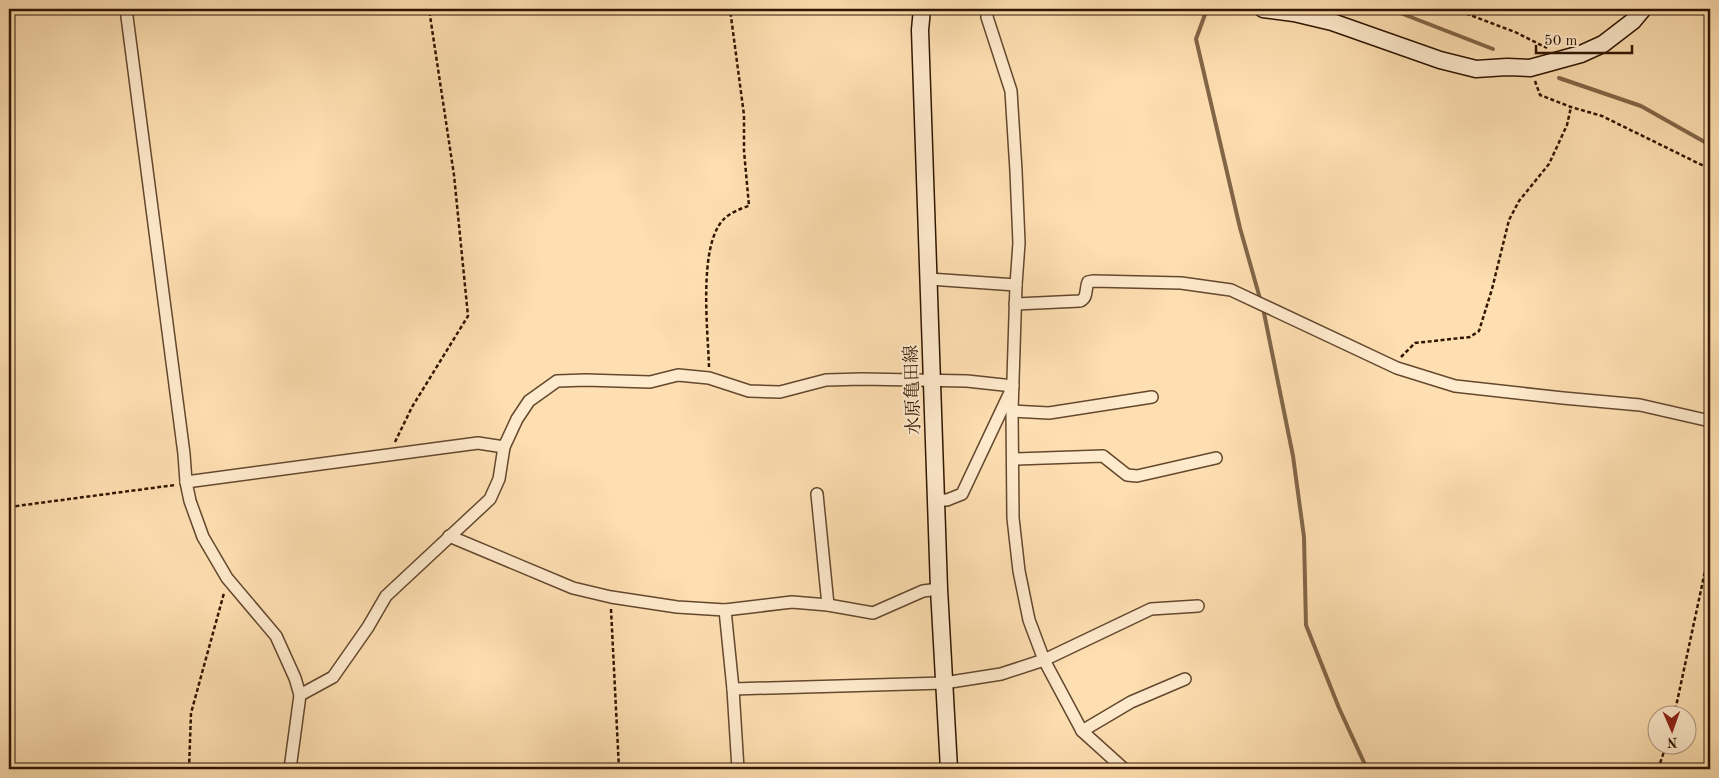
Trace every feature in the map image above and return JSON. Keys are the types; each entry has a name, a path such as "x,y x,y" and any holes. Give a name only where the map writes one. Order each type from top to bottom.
{"main road":[{"name":"水原亀田線","path":"922,9 920,30 930,279 939,589 949,769"},
{"path":"1263,9 1294,13 1332,22 1440,60 1476,69 1530,68 1581,54 1603,44 1633,21 1643,9"}],"street":[{"path":"126,9 184,454 186,482 203,537 227,578 276,636 295,678 300,695 290,769"},
{"path":"988,9 988,17 1011,92 1016,171 1019,243 1012,411 1013,518 1018,572 1029,620 1044,660 1082,731 1124,769"},
{"path":"930,279 1016,286"},
{"path":"1015,304 1084,300 1088,282 1093,281 1181,283 1232,290 1397,368 1455,386 1640,405 1710,421"},
{"path":"300,695 333,678 368,627 386,596 490,499 499,479 504,447 517,418 529,401 557,381 650,382 678,375 709,378 749,391 780,392 826,380 967,381 1013,386"},
{"path":"936,500 947,500 962,494 1013,386"},
{"path":"1012,411 1049,413 1152,397"},
{"path":"186,482 478,443 504,447"},
{"path":"1013,458 1103,456 1127,475 1137,476 1216,458"},
{"path":"816,494 828,605"},
{"path":"450,536 573,588 611,597 677,607 725,610 792,602 828,605 873,613 923,591 939,589"},
{"path":"733,689 944,683 1001,674 1044,660 1151,609 1198,606"},
{"path":"725,610 733,689 738,769"},
{"path":"1082,731 1131,702 1185,679"}],"path":[{"path":"390,456 412,407 468,316 454,175 430,9"},
{"path":"709,378 708,258 714,236 723,220 742,208 750,206 744,151 744,115 730,9"},
{"path":"1454,9 1515,32 1557,53 1562,58"},
{"path":"1530,68 1540,95 1602,116 1710,169"},
{"path":"1397,368 1401,357 1414,343 1470,337 1479,331 1492,289 1509,220 1519,201 1549,164 1567,125 1571,107"},
{"path":"9,507 186,482"},
{"path":"1676,706 1710,548"},
{"path":"189,769 191,713 227,578"},
{"path":"611,597 619,769"},
{"path":"1658,769 1663,756"}],"waterway":[{"path":"1207,9 1196,39 1240,228 1261,302"},
{"path":"1390,9 1493,49"},
{"path":"1559,78 1641,106 1710,145"},
{"path":"1263,308 1293,456 1304,537 1306,625 1339,708 1367,769"}]}
